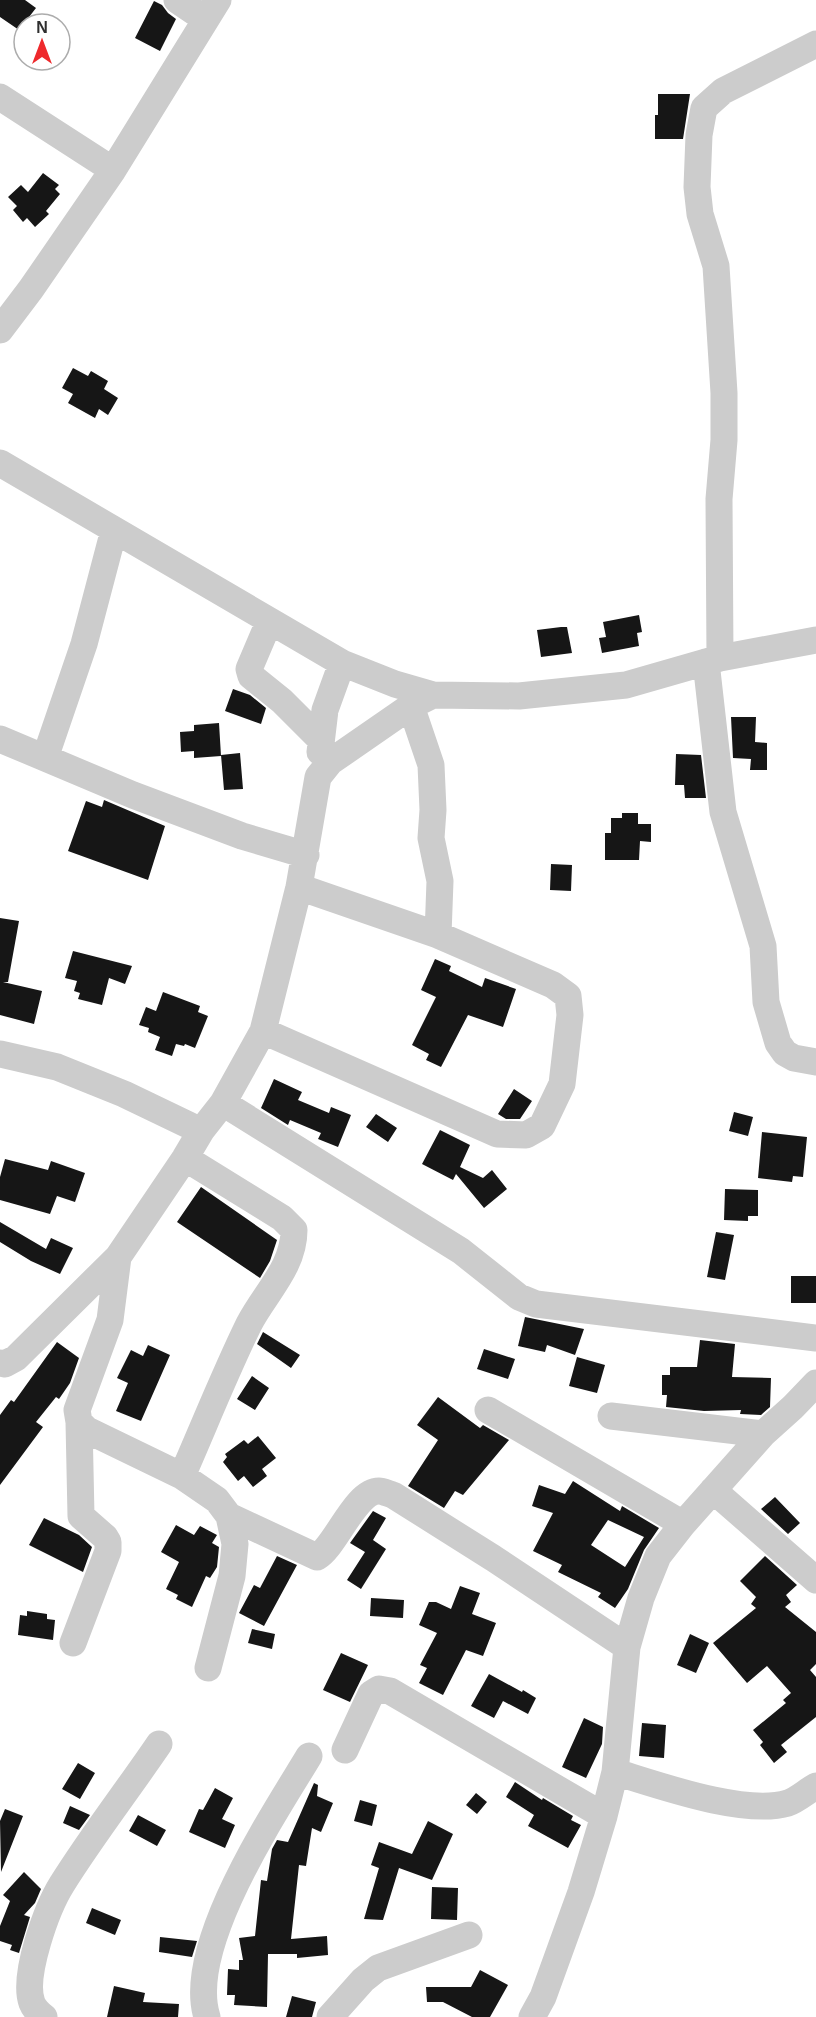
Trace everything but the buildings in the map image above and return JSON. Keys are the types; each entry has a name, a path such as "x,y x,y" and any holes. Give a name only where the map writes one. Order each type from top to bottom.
{"street":[{"path":"0,330 113,170 212,9 177,0"},
{"path":"816,44 723,91 705,108 699,135 697,187 700,214 716,266 724,393 724,440 719,499 713,660 723,812 763,946 766,1002 778,1043 785,1053 794,1058 816,1062"},
{"path":"0,97 113,170"},
{"path":"0,463 342,663 394,684 422,700"},
{"path":"45,758 84,644 114,530"},
{"path":"269,622 249,669 251,676 282,701 321,740"},
{"path":"318,777 330,762 422,700 519,696 626,685 713,660 816,640"},
{"path":"2,1366 16,1358 118,1257 201,1131 223,1103 263,1031 300,887 318,777 325,710 342,663"},
{"path":"422,700 431,765 433,810 430,838 441,881 438,935"},
{"path":"0,740 242,836 306,855"},
{"path":"263,1031 497,1134 526,1135 542,1126 562,1084 570,1015 568,996 553,985 438,935 300,887"},
{"path":"0,1053 66,1071 124,1094 201,1131"},
{"path":"223,1103 461,1251 519,1297 536,1304 816,1338"},
{"path":"182,1476 250,1323 284,1268 294,1243 294,1230 282,1218 185,1158"},
{"path":"73,1643 108,1551 108,1542 105,1537 81,1516 77,1410 110,1320 118,1257"},
{"path":"532,2017 543,1997 577,1903 604,1816 615,1772 627,1647 641,1598 658,1556 683,1524 763,1434 816,1385"},
{"path":"488,1410 683,1524"},
{"path":"611,1416 763,1434"},
{"path":"79,1422 87,1430 182,1476 217,1500 230,1516 317,1557 323,1553 368,1494 380,1491 393,1495 627,1647"},
{"path":"713,1490 816,1580"},
{"path":"208,1668 232,1576 235,1544 230,1516"},
{"path":"345,1750 371,1694 379,1689 390,1691 604,1816"},
{"path":"44,2017 32,2004 31,1988 33,1963 42,1927 61,1886 159,1744"},
{"path":"207,2017 202,1996 212,1940 261,1836 309,1756"},
{"path":"615,1772 706,1799 758,1806 788,1803 812,1796"},
{"path":"330,2017 363,1980 378,1968 469,1935"}]}
